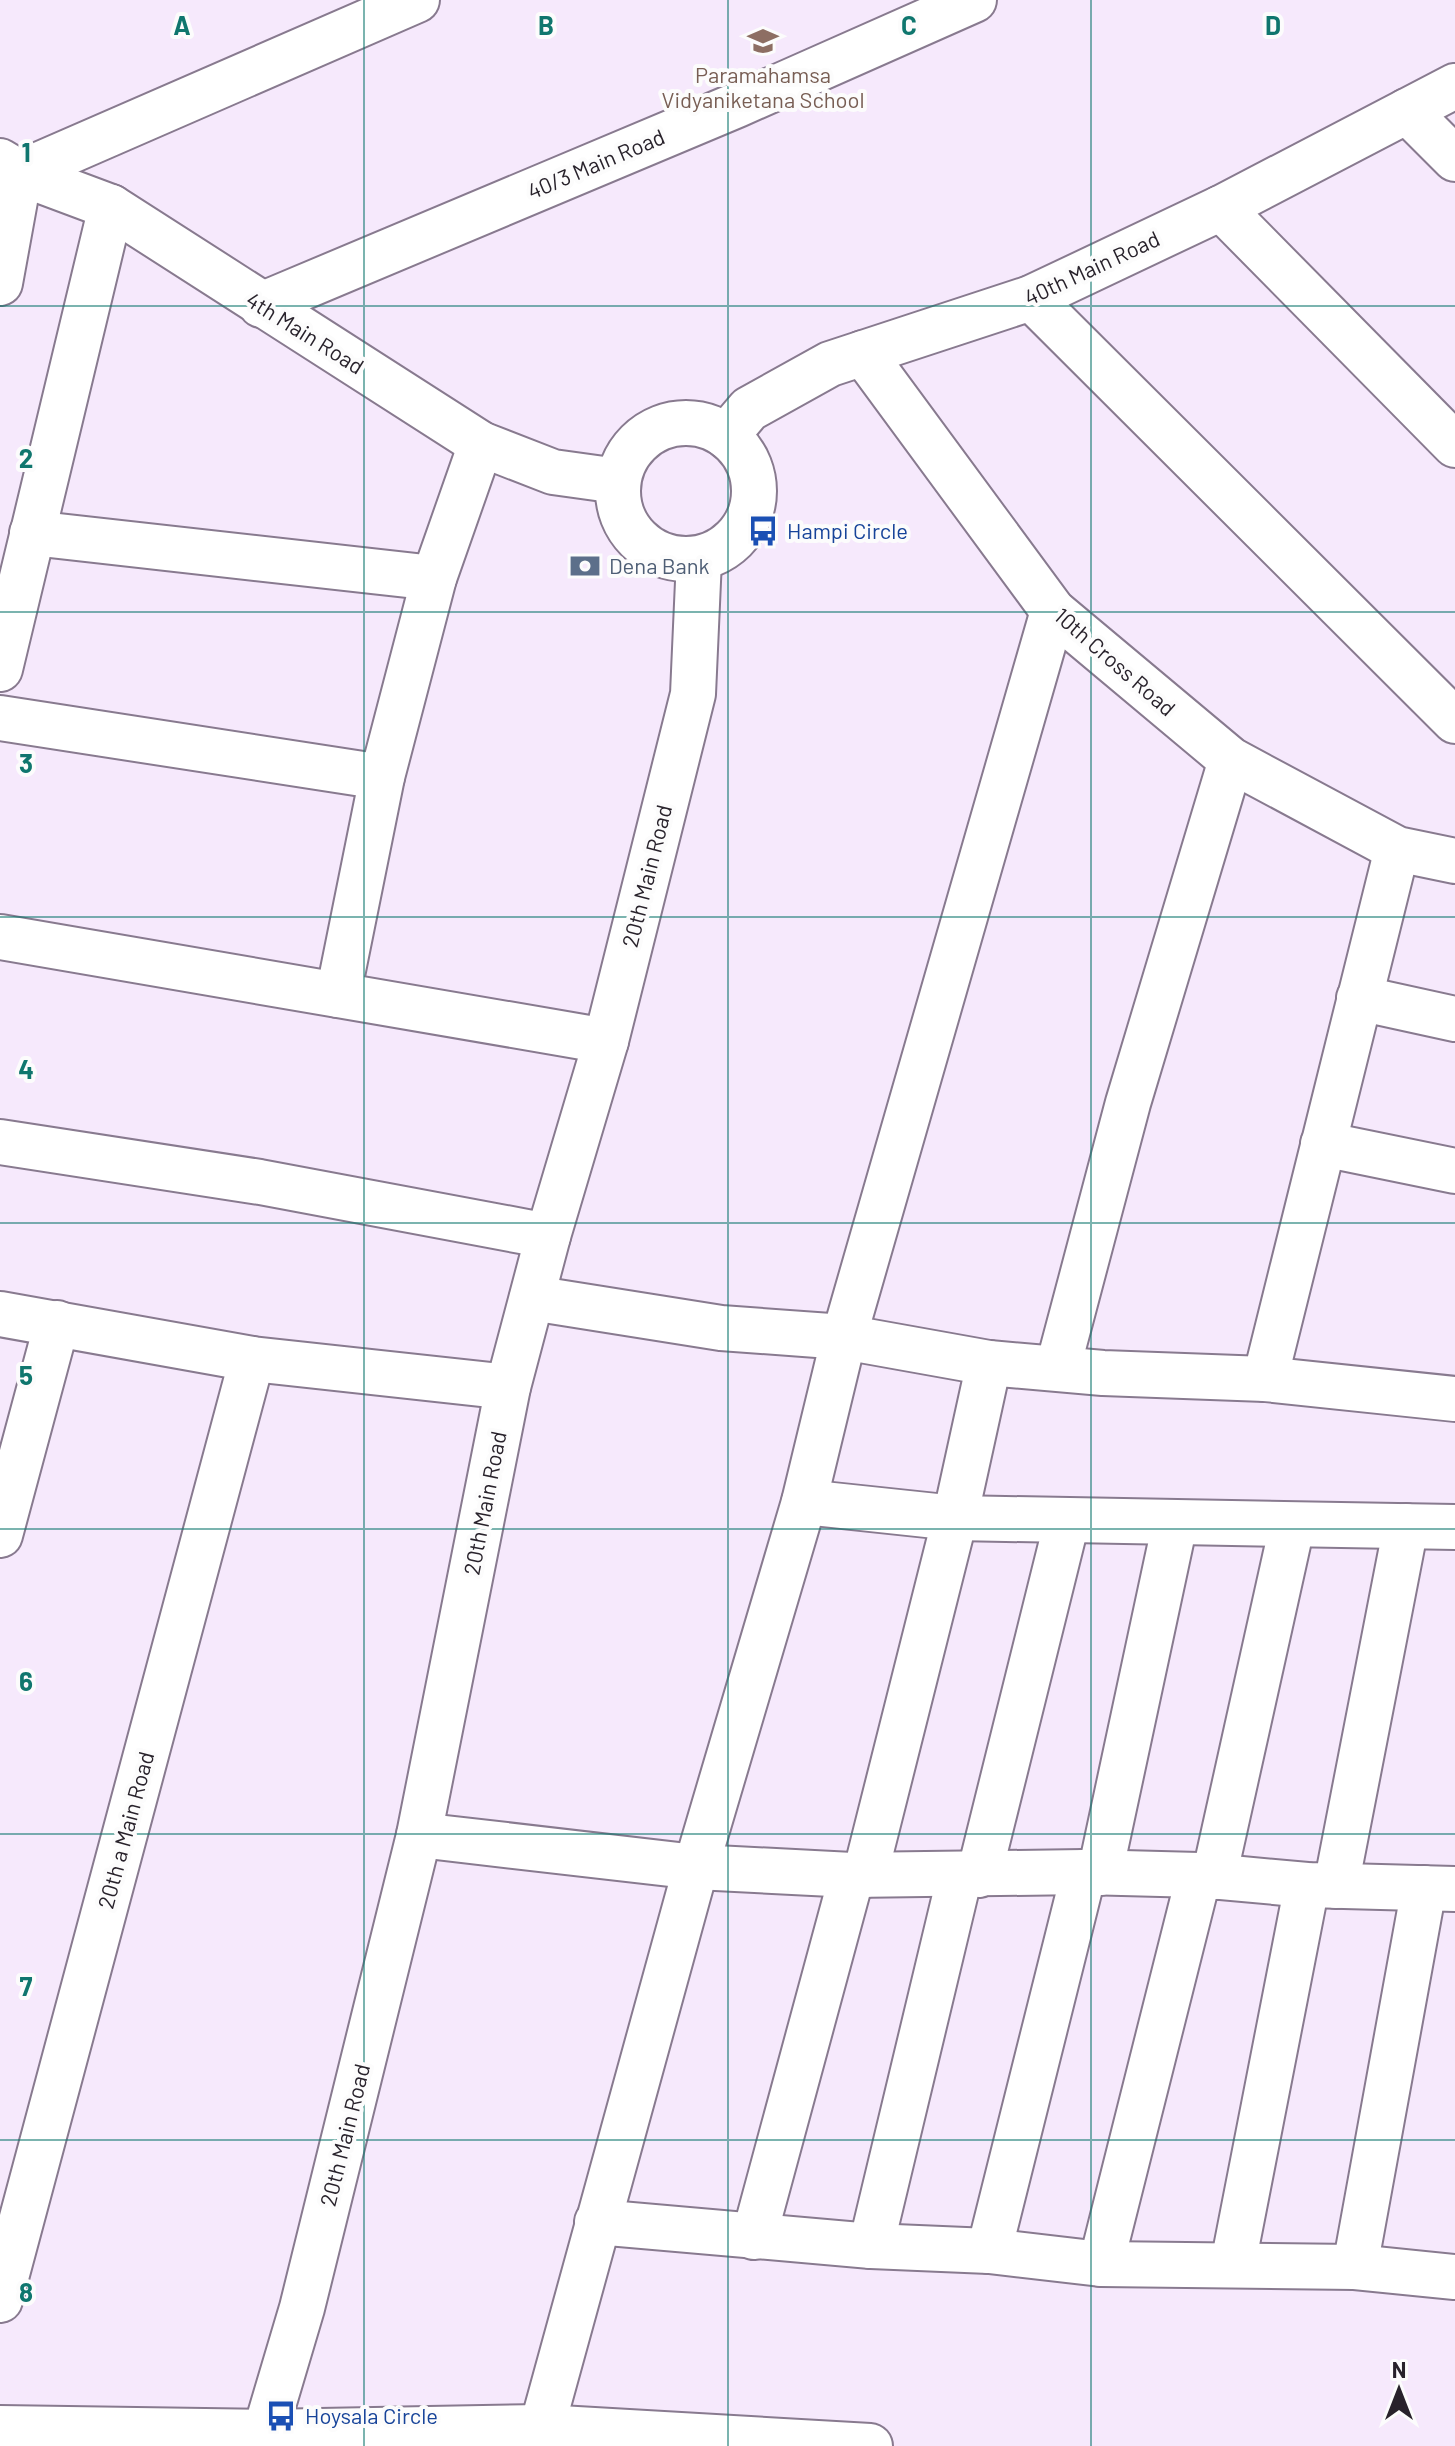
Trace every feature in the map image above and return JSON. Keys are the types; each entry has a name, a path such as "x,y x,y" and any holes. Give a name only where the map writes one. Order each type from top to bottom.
{"street":[{"path":"0,283 10,167 352,10 417,0"},
{"name":"40/3 Main Road","path":"261,305 737,105 974,0"},
{"name":"40th Main Road","path":"726,436 749,409 830,364 1031,298 1221,208 1455,86"},
{"path":"1407,111 1455,159"},
{"name":"4th Main Road","path":"10,167 111,207 481,444 553,472 618,481"},
{"path":"0,669 111,207"},
{"path":"1221,208 1455,445"},
{"path":"1031,298 1455,721"},
{"name":"10th Cross Road","path":"863,353 1053,611 1231,760 1397,849 1455,861"},
{"path":"696,423 716,429 735,442 747,459 754,479 755,501 749,521 736,539 719,552 699,559 676,559 656,553 638,541 625,523 618,503 618,481 624,461 637,443 654,431 674,424 696,423"},
{"path":"338,995 382,777 434,578 481,444"},
{"path":"32,533 434,578"},
{"name":"20th Main Road","path":"263,2439 302,2308 419,1835 508,1387 548,1236 606,1041 693,694 699,559"},
{"path":"542,2427 696,1867 804,1502 844,1337 1053,611"},
{"path":"0,718 382,777"},
{"path":"1058,1367 1128,1103 1231,760"},
{"path":"1265,1379 1397,849"},
{"path":"0,937 606,1041"},
{"path":"1359,998 1455,1019"},
{"path":"0,1142 260,1182 548,1236"},
{"path":"1323,1144 1455,1171"},
{"path":"532,1298 721,1328 844,1337 989,1363 1103,1373 1265,1379 1455,1399"},
{"path":"0,1314 252,1359 508,1387"},
{"path":"0,1535 57,1323"},
{"name":"20th a Main Road","path":"0,2300 252,1359"},
{"path":"754,2237 859,1875 955,1518 989,1363"},
{"path":"804,1502 955,1518 1455,1527"},
{"path":"871,2246 1067,1521"},
{"path":"989,2251 1092,1872 1175,1523"},
{"path":"1101,2264 1206,1876 1292,1526"},
{"path":"1233,2264 1406,1526"},
{"path":"419,1835 696,1867 859,1875 1092,1872 1206,1876 1322,1886 1440,1888 1355,2267"},
{"path":"597,2222 871,2246 989,2251 1101,2264 1355,2267 1455,2277"},
{"path":"0,2428 263,2439 542,2427 870,2446"}],"place":[{"name":"Paramahamsa Vidyaniketana School","path":"763,41"},
{"name":"Hampi Circle","path":"763,531"},
{"name":"Dena Bank","path":"585,566"},
{"name":"Hoysala Circle","path":"281,2416"}]}
